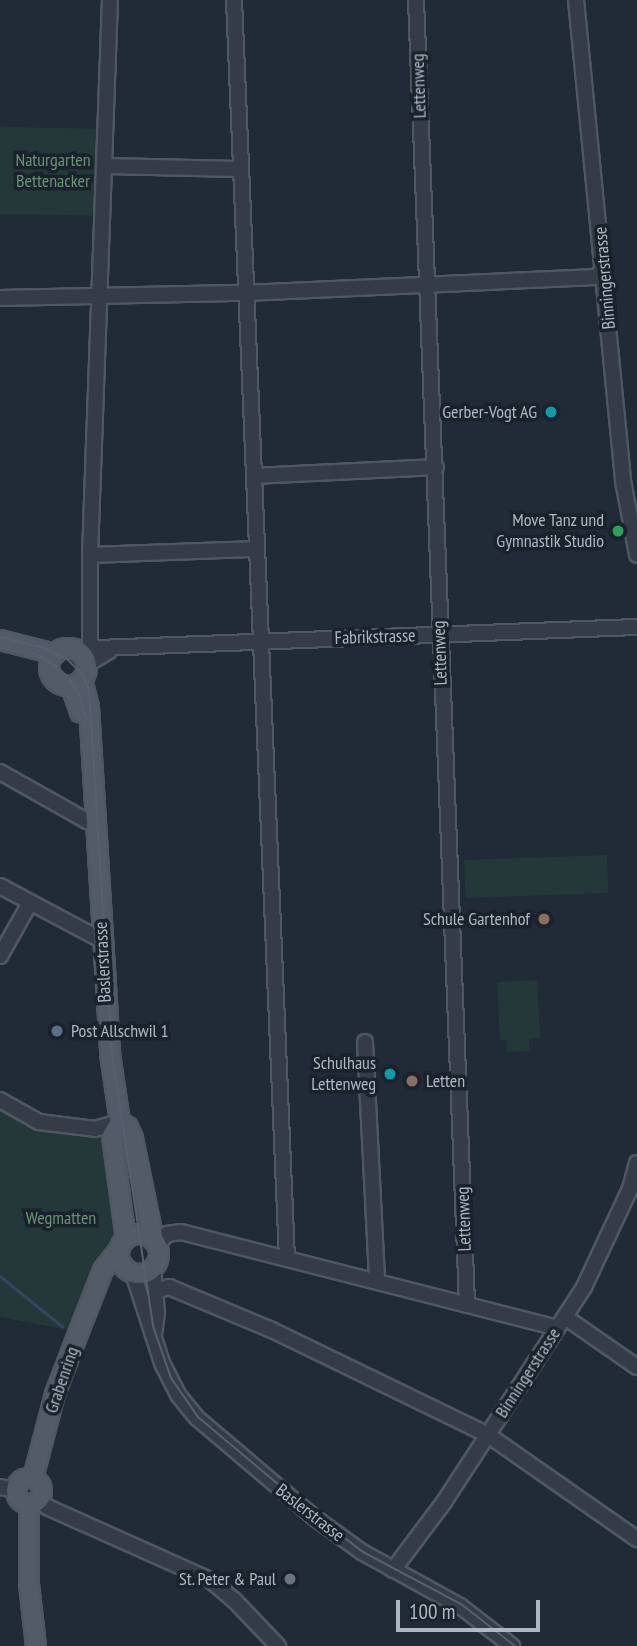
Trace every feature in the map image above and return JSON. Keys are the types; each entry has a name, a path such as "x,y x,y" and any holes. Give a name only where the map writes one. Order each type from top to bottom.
{"main road":[{"path":"1,640 52,659 71,649 82,667 57,682 51,674 52,659"},
{"name":"Baslerstrasse","path":"82,667 89,707 106,1017 120,1122 112,1136 123,1243"},
{"name":"Baslerstrasse","path":"120,1122 128,1127 133,1138 155,1243"},
{"path":"140,1234 155,1243 158,1257 153,1267 143,1273 131,1271 120,1261 123,1243 140,1234"},
{"name":"Grabenring","path":"33,1478 55,1394 103,1270 123,1243"},
{"path":"99,1285 131,1271"},
{"path":"34,1502 19,1500 8,1489 21,1480 33,1478 41,1485 34,1502 29,1584 36,1646"}],"street":[{"path":"82,667 90,555 110,0"},
{"path":"234,0 287,1257"},
{"name":"Lettenweg","path":"416,0 467,1305"},
{"name":"Binningerstrasse","path":"576,0 624,486 637,555"},
{"path":"104,166 241,169"},
{"path":"0,298 245,293 596,277 604,269"},
{"path":"256,476 436,467"},
{"path":"90,555 257,548"},
{"name":"Fabrikstrasse","path":"82,667 113,649 637,627"},
{"path":"0,772 87,821 94,822 94,802"},
{"path":"0,886 103,941"},
{"path":"0,956 30,903"},
{"path":"365,1042 377,1280"},
{"path":"0,1100 39,1122 95,1129 120,1122"},
{"name":"Binningerstrasse","path":"393,1570 444,1502 583,1287 634,1190 637,1163"},
{"path":"155,1243 174,1232 287,1257 467,1305 561,1323 637,1367"},
{"name":"Baslerstrasse","path":"153,1267 156,1292 154,1335"},
{"name":"Baslerstrasse","path":"131,1271 169,1378 197,1418 315,1518 362,1552 460,1606 512,1646"},
{"path":"156,1292 169,1287 272,1330 488,1435 635,1534"},
{"path":"34,1502 210,1580 234,1600 278,1646"}],"green space":[{"name":"Naturgarten Bettenacker","path":"0,127 105,129 103,216 0,214"},
{"path":"607,855 608,893 465,898 464,860"},
{"path":"537,980 540,1038 529,1039 529,1051 507,1052 506,1040 500,1040 497,982"},
{"name":"Wegmatten","path":"0,1100 39,1122 102,1133 112,1142 126,1239 74,1331 0,1317"}],"waterway":[{"path":"0,1276 62,1326"}],"tram line":[{"path":"0,637 41,647 66,658 81,673 89,689 112,1054 153,1326 171,1378 198,1417 316,1516 363,1552 461,1604 515,1646"},
{"path":"33,653 56,666 69,678 79,694 86,718"}],"place":[{"name":"Gerber-Vogt AG","path":"551,412"},
{"name":"Move Tanz und Gymnastik Studio","path":"618,531"},
{"name":"Schule Gartenhof","path":"544,919"},
{"name":"Post Allschwil 1","path":"57,1031"},
{"name":"Schulhaus Lettenweg","path":"390,1074"},
{"name":"Letten","path":"412,1081"},
{"name":"St. Peter & Paul","path":"290,1579"}]}
